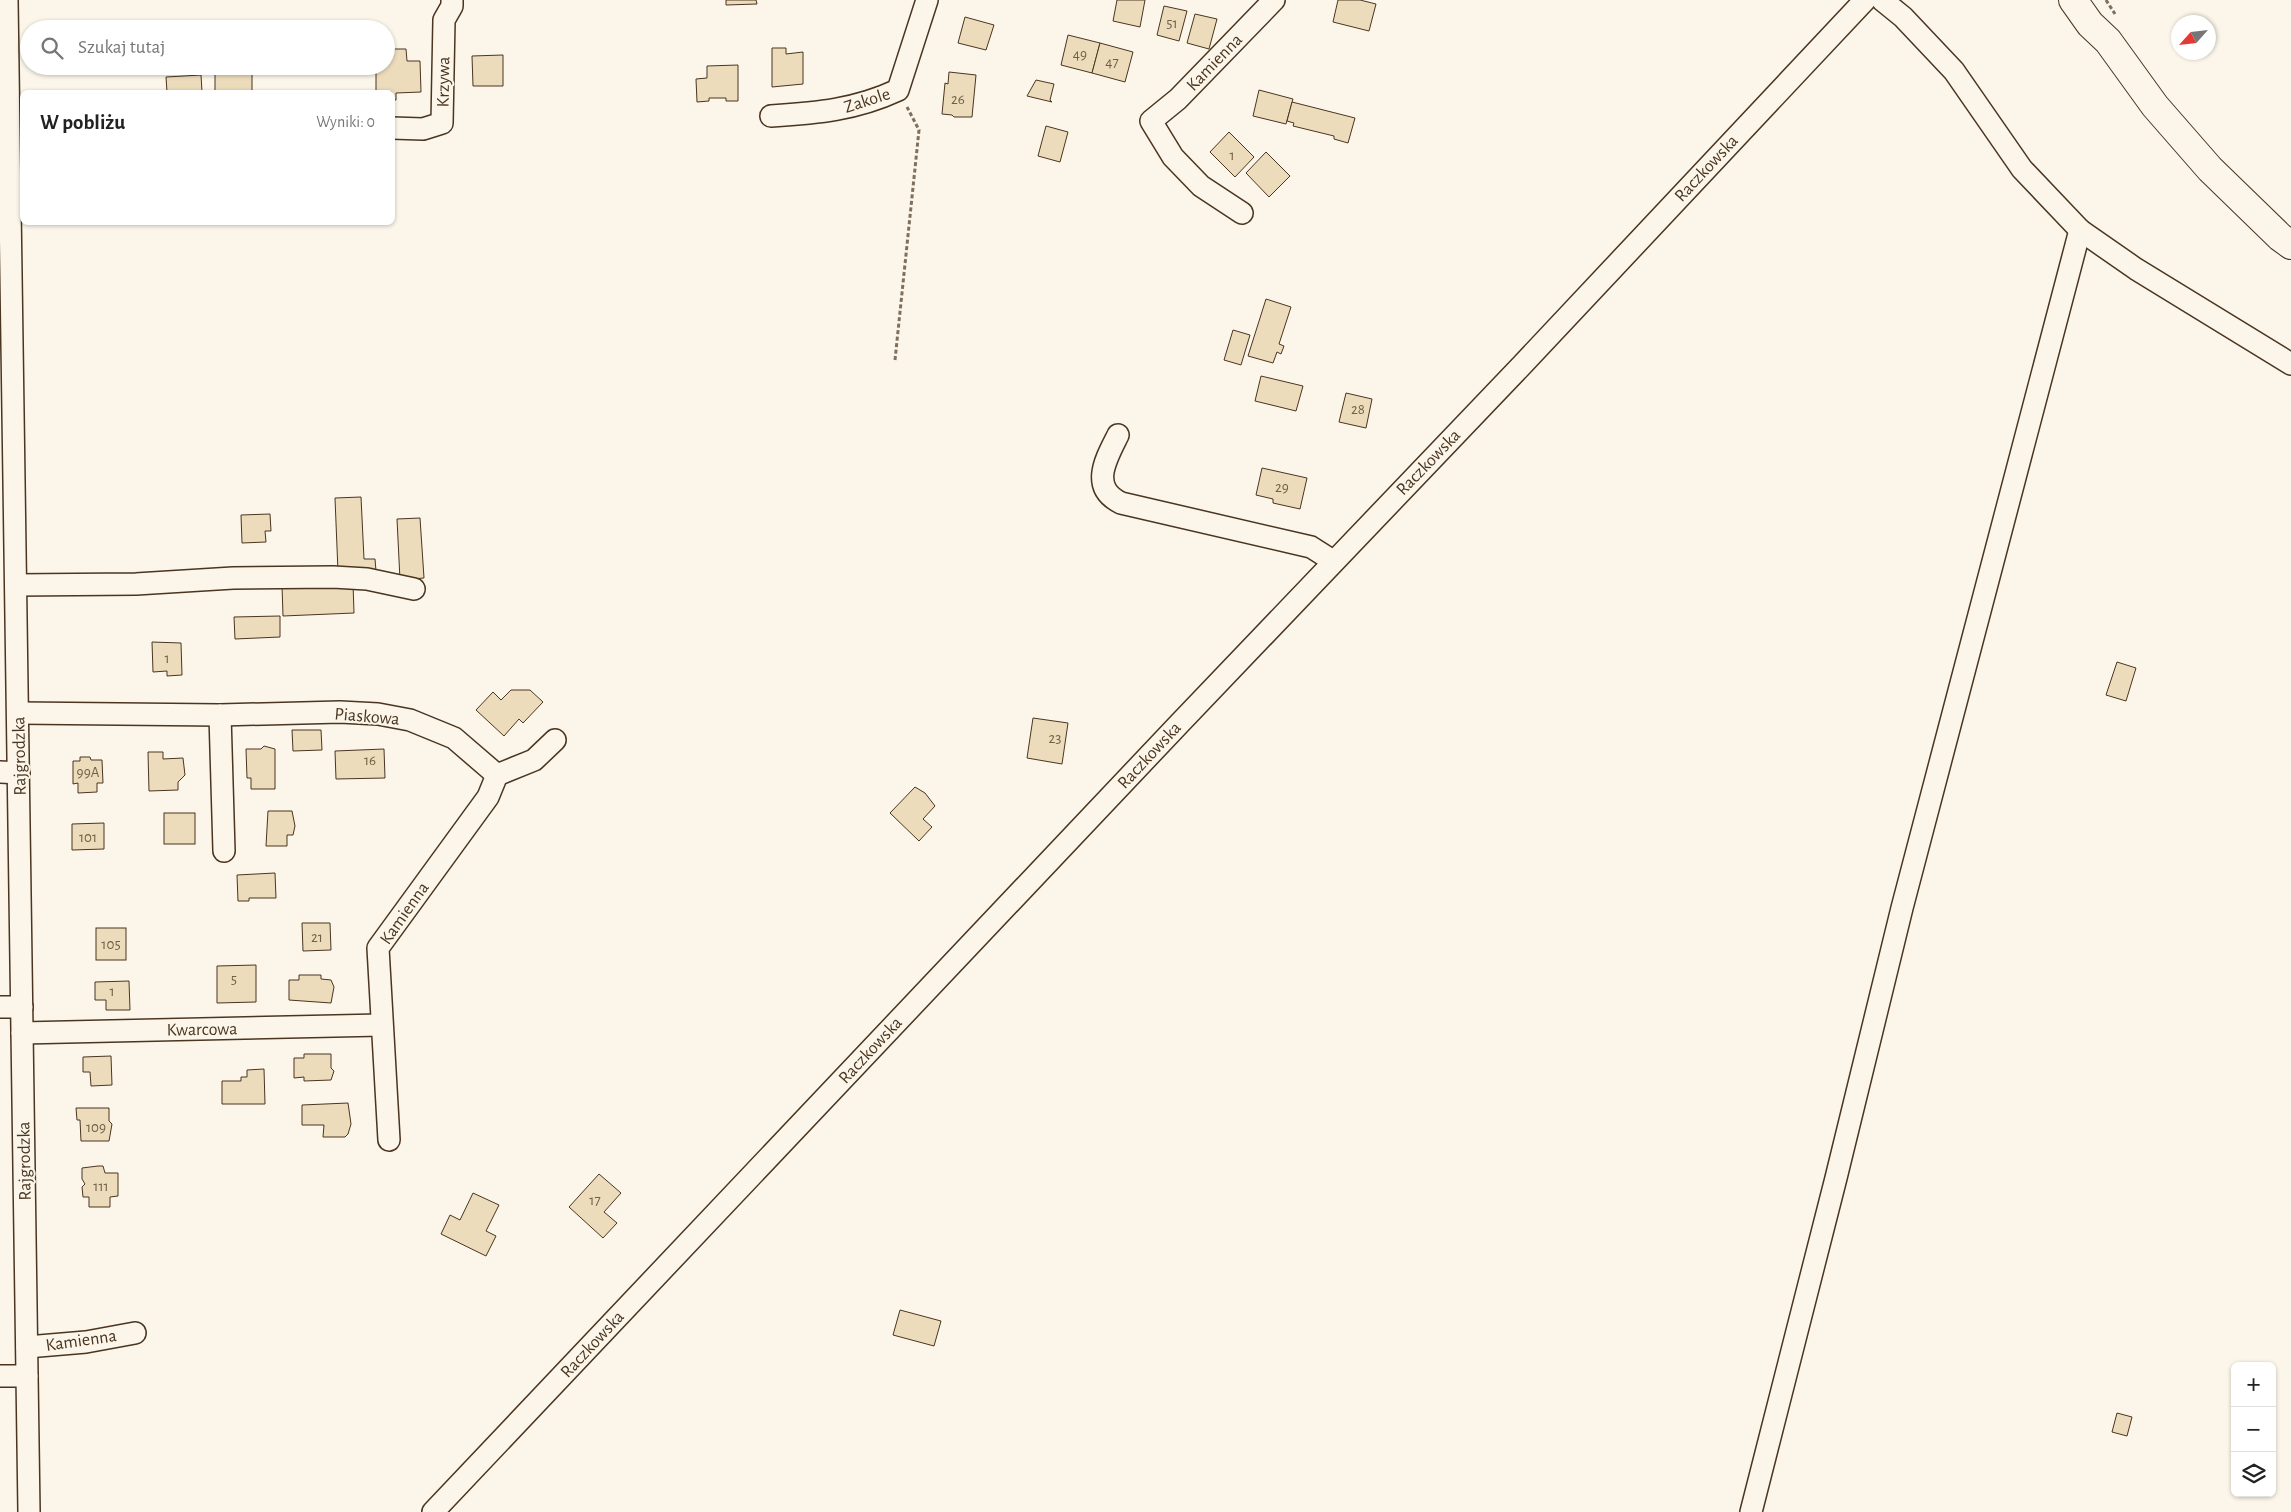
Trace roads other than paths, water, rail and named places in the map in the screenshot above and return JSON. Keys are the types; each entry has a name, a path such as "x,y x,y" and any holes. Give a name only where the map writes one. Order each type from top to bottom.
{"main road":[{"path":"2073,0 2090,24 2108,41 2155,106 2210,169 2280,237 2291,245"},
{"path":"2090,0 2108,41"}],"street":[{"name":"Rajgrodzka","path":"7,0 16,164 6,320 16,585 18,713 9,772 22,1007 29,1512"},
{"name":"Krzywa","path":"395,128 423,129 442,123 444,20 452,6 452,0"},
{"name":"Zakole","path":"771,116 827,112 881,98 898,90 927,0"},
{"name":"Kamienna","path":"1242,214 1201,186 1173,157 1152,121 1178,99 1274,0"},
{"name":"Raczkowska","path":"433,1512 1333,561 1523,364 1865,0"},
{"path":"1882,0 1903,18 1954,71 2022,169 2080,230 2136,269 2291,364"},
{"path":"1751,1512 1902,908 2080,230"},
{"path":"1118,435 1105,462 1102,480 1105,491 1110,498 1121,503 1311,546 1333,561"},
{"path":"16,585 136,584 233,578 333,576 367,578 414,590"},
{"name":"Piaskowa","path":"18,713 220,715 340,712 378,714 410,720 454,738 497,775"},
{"path":"220,715 224,851"},
{"path":"497,775 534,760 555,740"},
{"name":"Kamienna","path":"389,1140 378,948 488,797 497,775"},
{"path":"0,1007 22,1007"},
{"name":"Kwarcowa","path":"22,1033 381,1025"},
{"name":"Kamienna","path":"27,1347 86,1342 134,1333"},
{"path":"0,1376 27,1376"}]}
